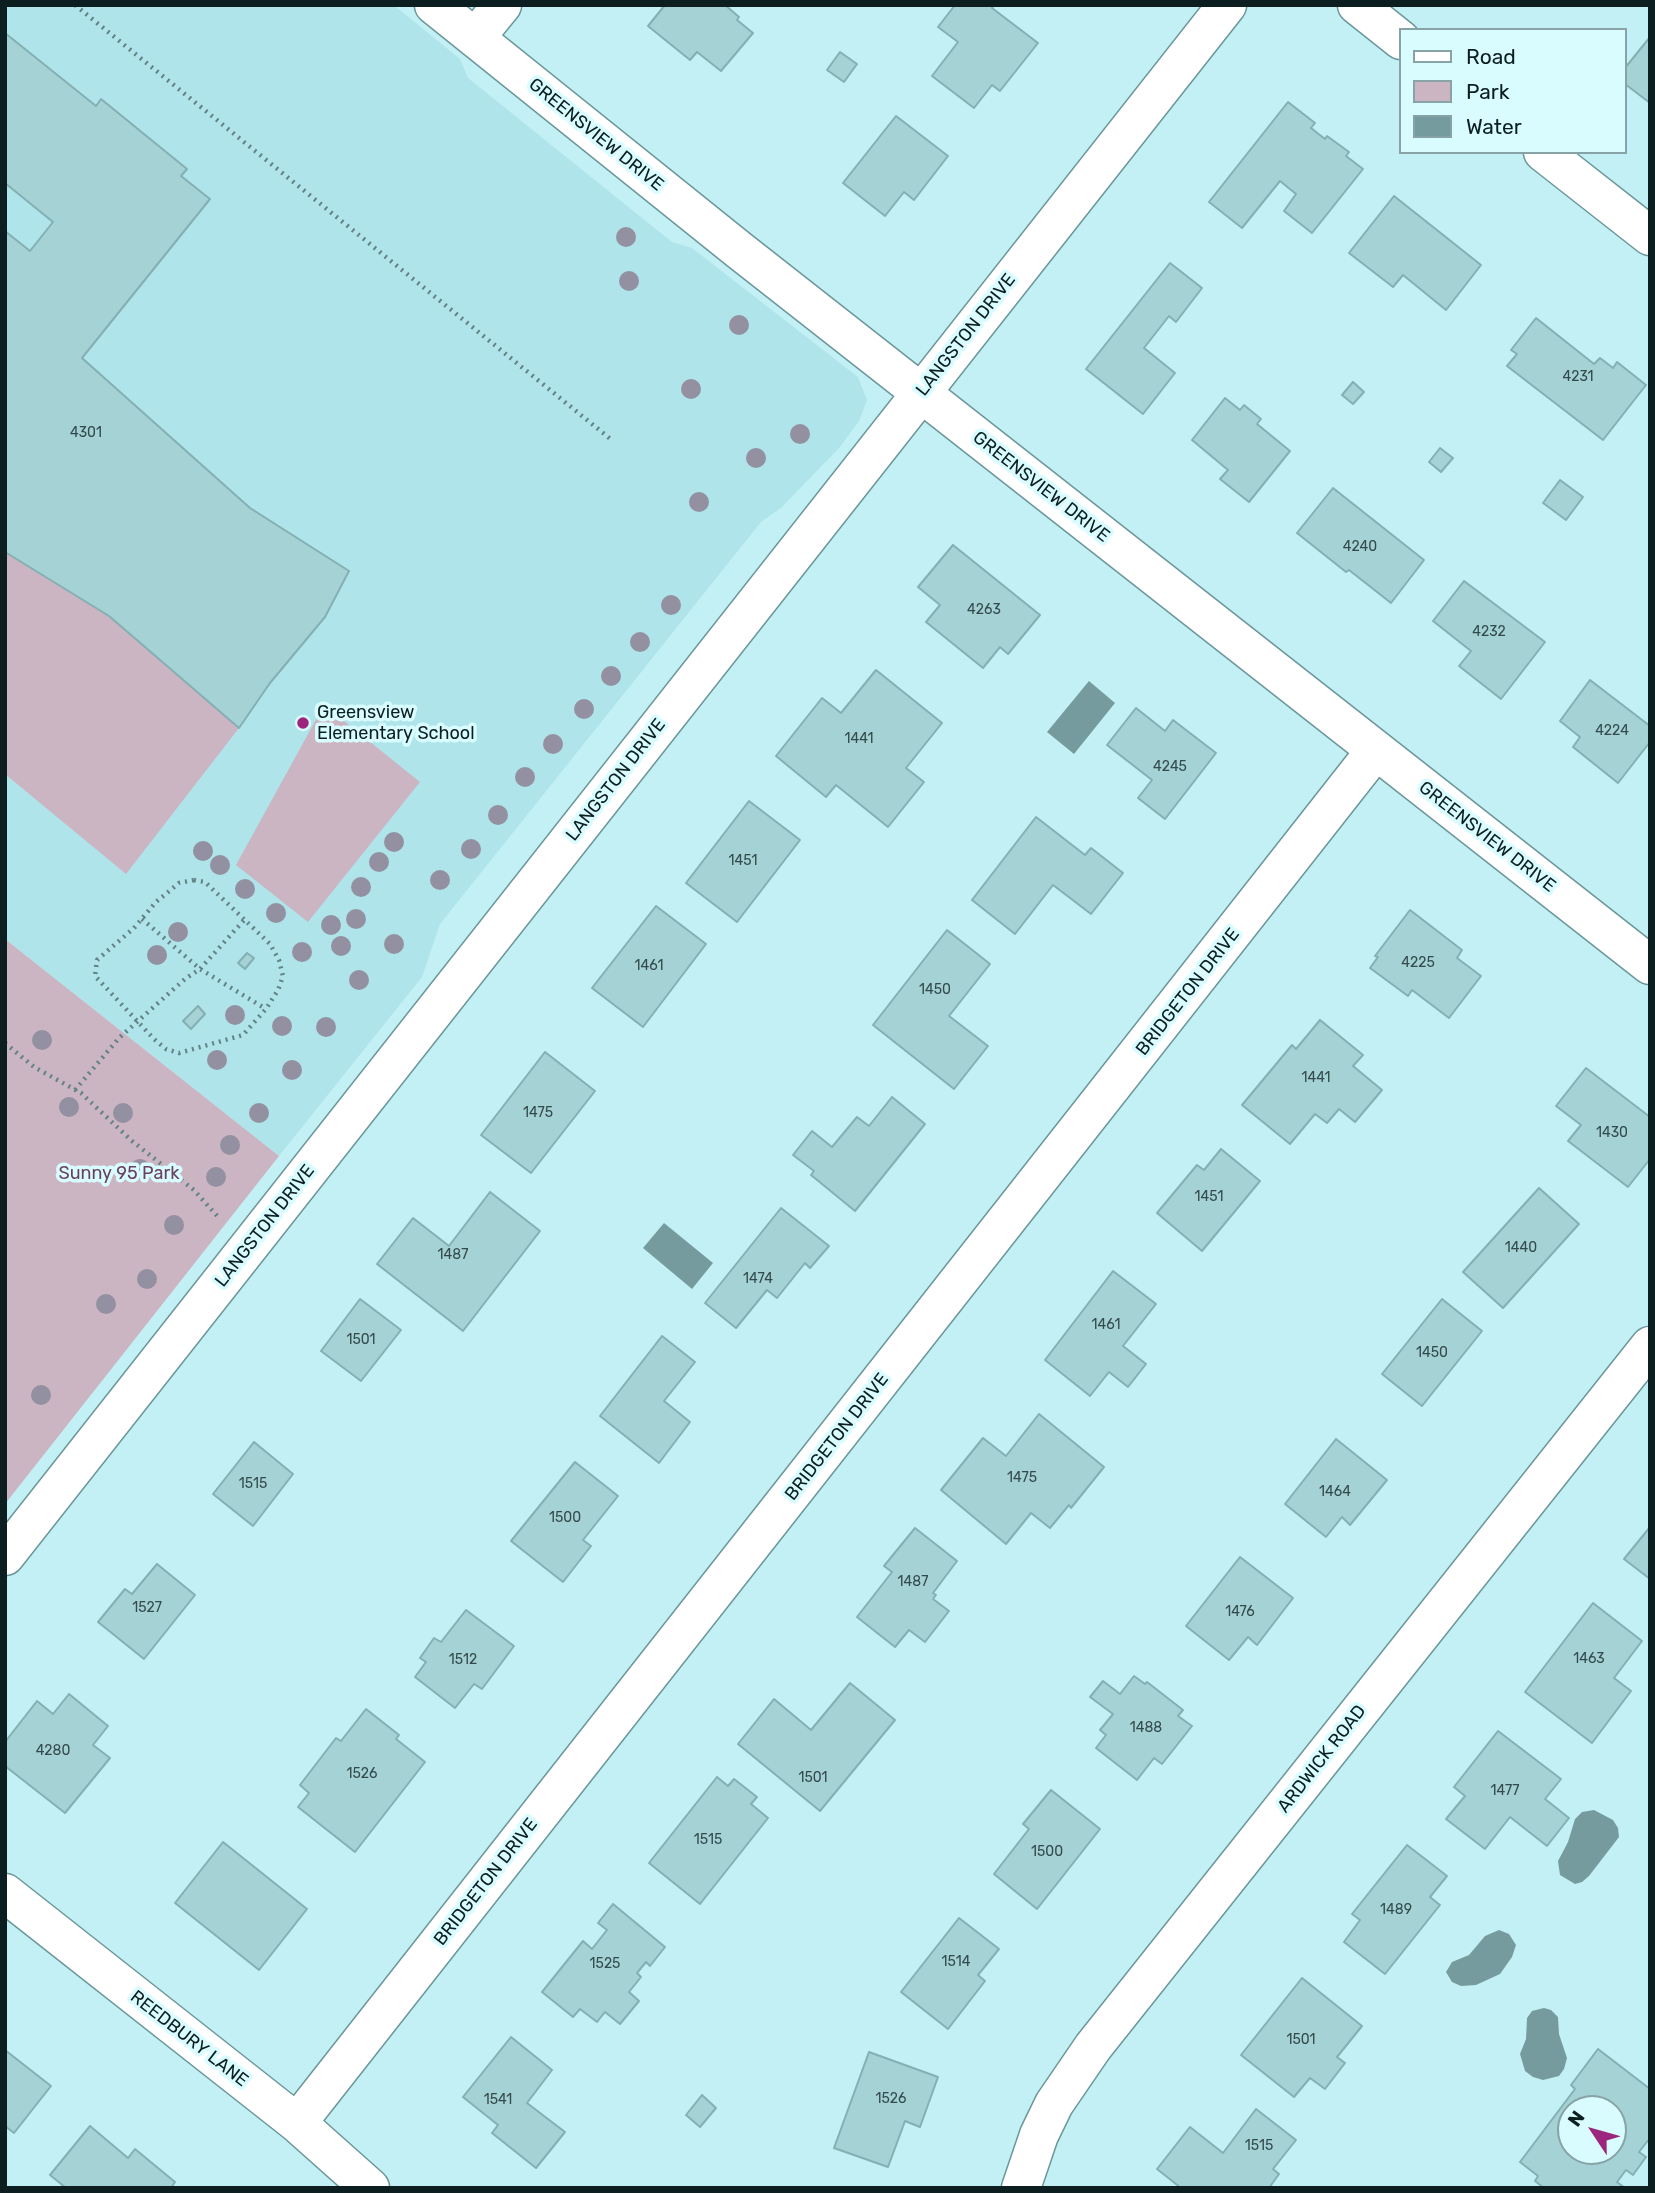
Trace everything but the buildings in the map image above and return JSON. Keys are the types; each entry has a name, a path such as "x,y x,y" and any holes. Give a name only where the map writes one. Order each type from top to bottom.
{"street":[{"name":"GREENSVIEW DRIVE","path":"435,5 749,258 1650,965"},
{"path":"475,38 502,5"},
{"name":"LANGSTON DRIVE","path":"5,1556 1227,5"},
{"path":"1357,5 1400,39"},
{"path":"1547,154 1650,236"},
{"name":"BRIDGETON DRIVE","path":"297,2123 1376,750"},
{"name":"ARDWICK ROAD","path":"1021,2188 1039,2136 1054,2104 1093,2047 1650,1346"},
{"name":"REEDBURY LANE","path":"5,1893 297,2123 370,2188"}],"path":[{"path":"75,5 613,441"},
{"path":"194,880 205,882 244,919 270,944 279,960 283,976 266,1009 243,1035 179,1053 166,1049 95,976 97,960 142,919 168,890 179,883 194,880"},
{"path":"142,919 200,969 266,1009"},
{"path":"75,1090 119,1038 185,979 200,969 244,919"},
{"path":"5,1043 34,1067 75,1090 132,1141 194,1190 218,1217"}],"shaded area":[{"name":"Greensview Elementary School","path":"5,5 394,5 460,59 468,78 672,242 692,248 858,377 867,400 859,421 840,447 782,507 761,522 440,924 422,977 279,1156 5,939"}],"green space":[{"path":"5,552 109,616 239,728 126,874 5,774"},
{"path":"324,705 420,782 308,922 236,865"},
{"name":"Sunny 95 Park","path":"5,939 279,1156 5,1504"}],"water":[{"path":"1089,681 1115,703 1074,754 1047,732"},
{"path":"664,1223 713,1263 692,1289 643,1248"},
{"path":"1594,1810 1613,1820 1619,1837 1589,1876 1575,1884 1560,1875 1558,1861 1568,1842 1575,1819 1582,1812"},
{"path":"1499,1930 1509,1934 1516,1945 1512,1957 1500,1974 1476,1985 1461,1986 1452,1982 1446,1972 1452,1962 1469,1955 1485,1936"},
{"path":"1544,2008 1551,2010 1558,2017 1559,2034 1567,2058 1559,2076 1543,2080 1525,2071 1520,2054 1526,2039 1527,2018 1532,2011"}],"place":[{"name":"Greensview Elementary School","path":"303,723"}]}
